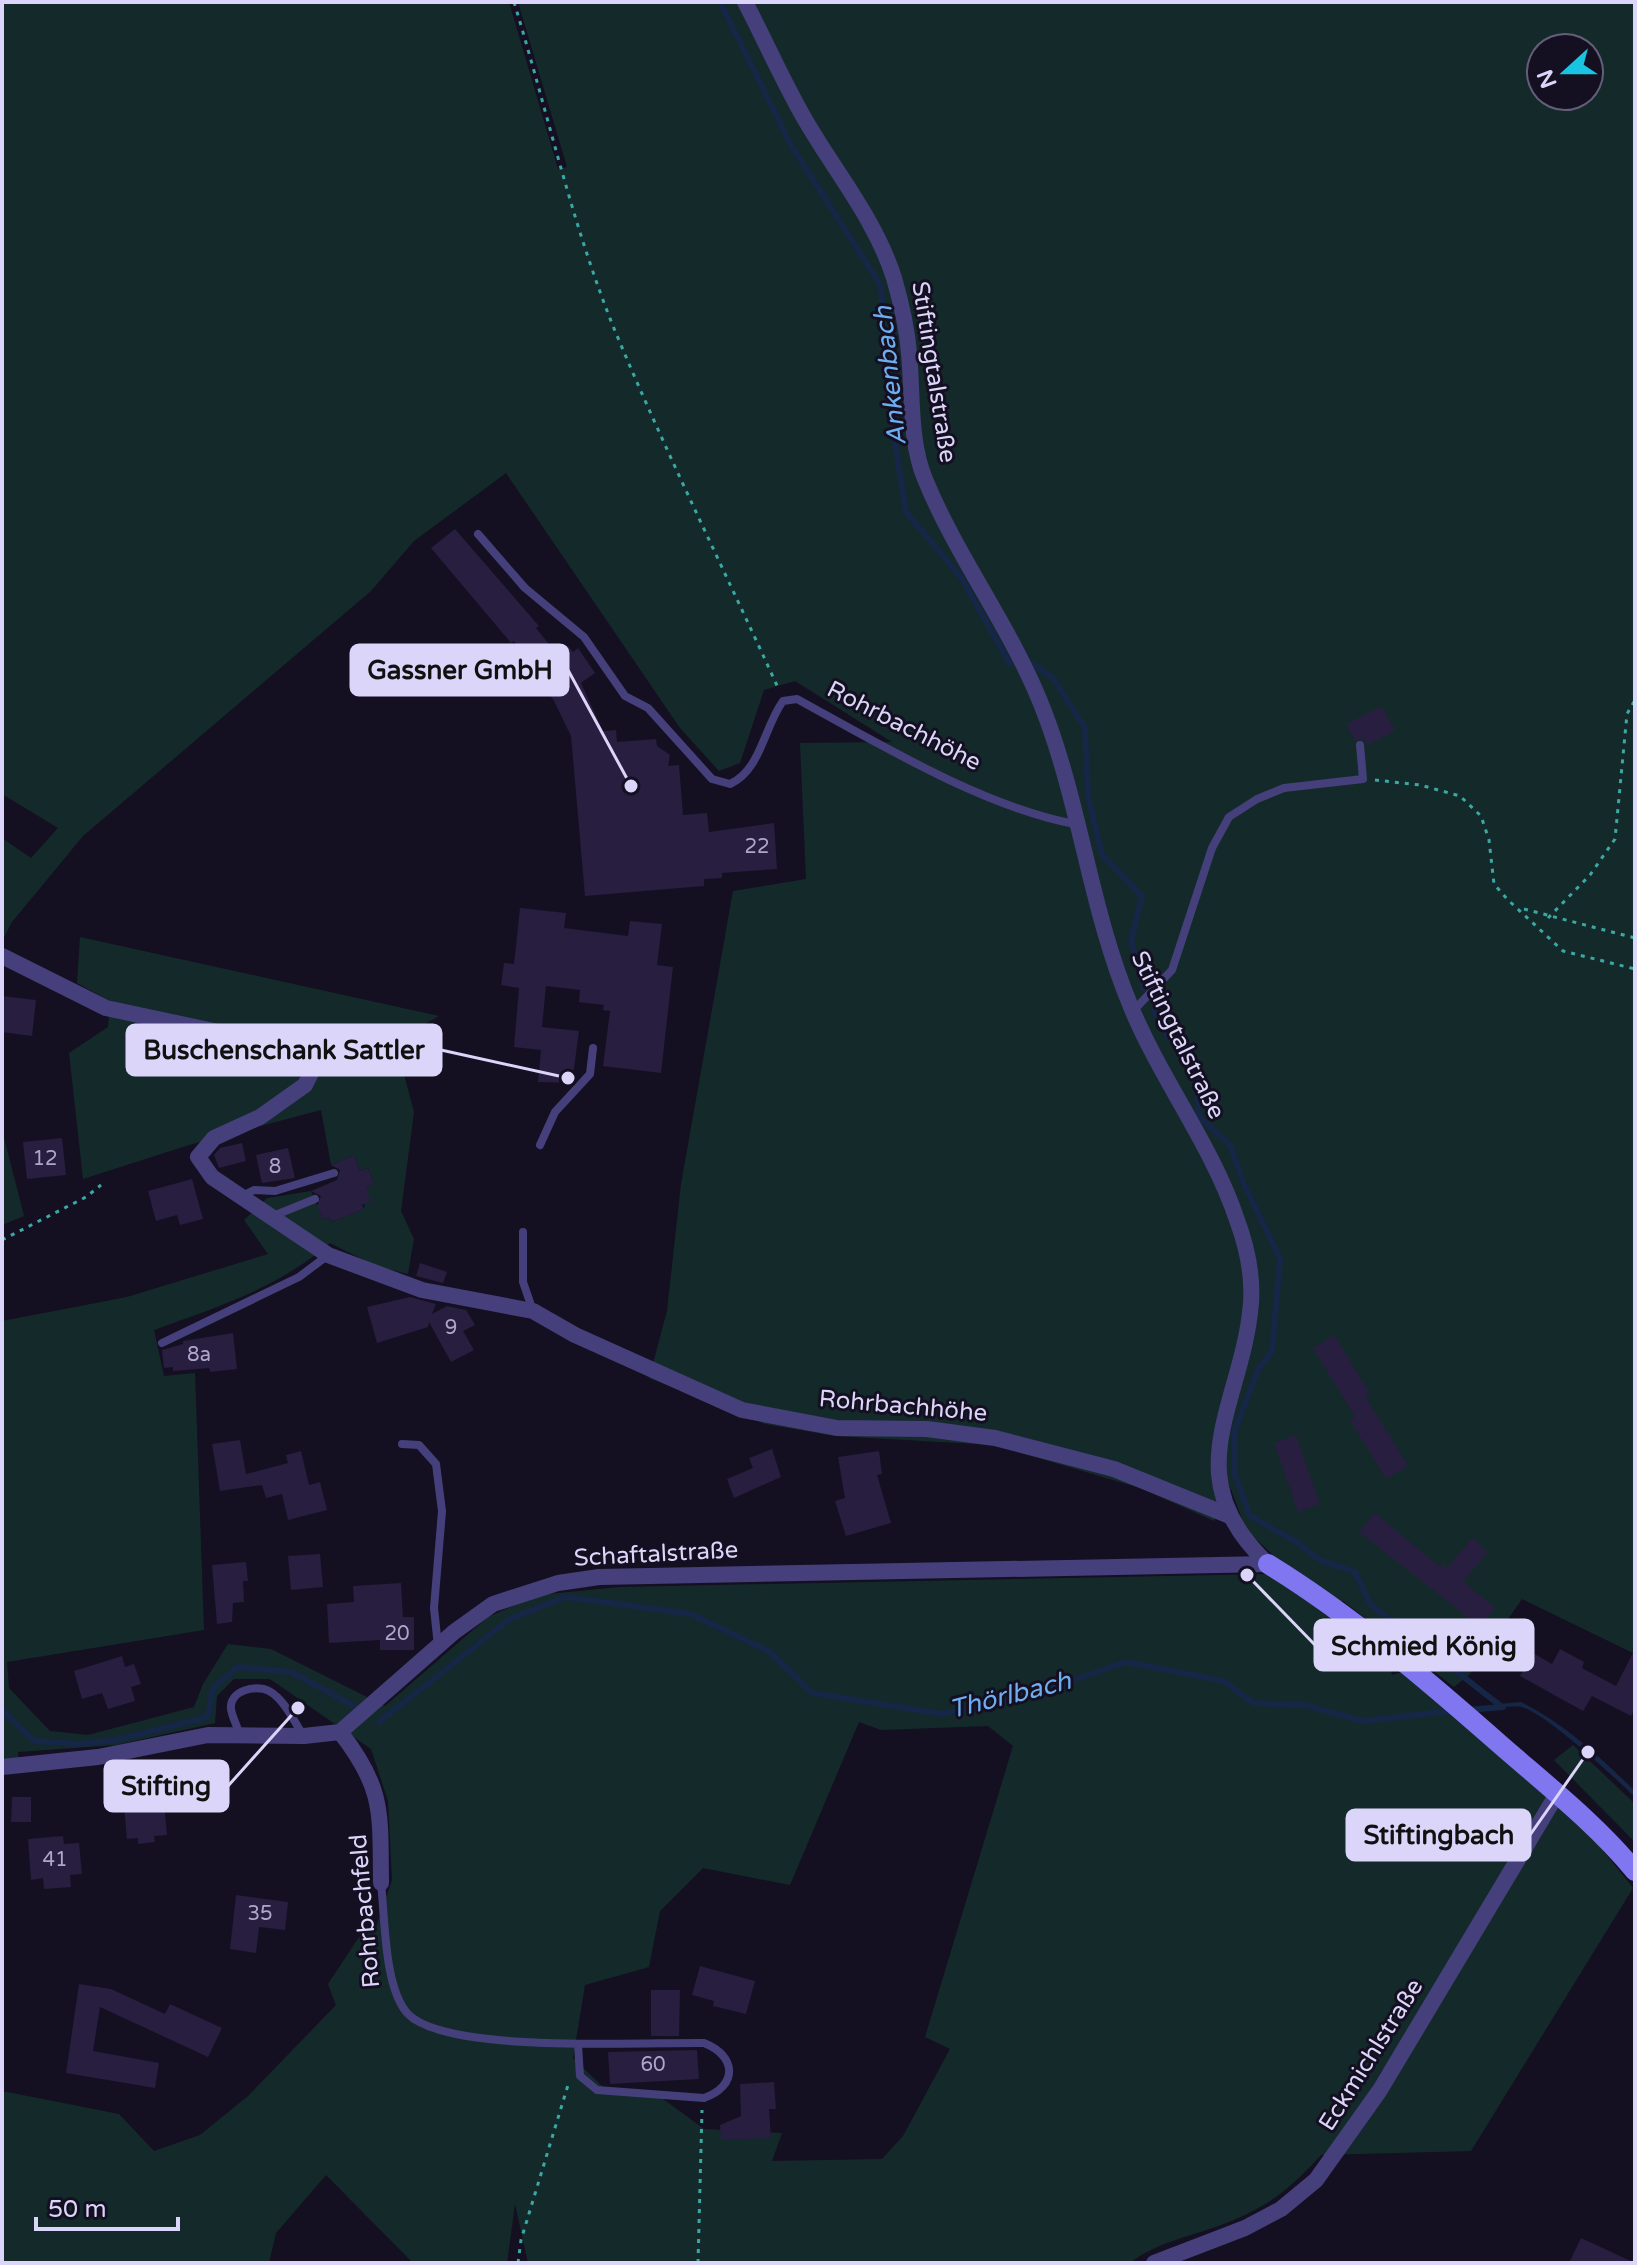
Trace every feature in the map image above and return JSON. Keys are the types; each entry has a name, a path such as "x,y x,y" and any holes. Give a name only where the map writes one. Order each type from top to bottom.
{"street":[{"name":"Stiftingtalstraße","path":"745,2 789,92 857,201 893,276 909,349 913,415 923,476 1043,707 1067,783 1100,922 1132,1011 1233,1205 1249,1256 1251,1303 1219,1450 1218,1473 1230,1516 1252,1549 1268,1564 1335,1606 1446,1695 1607,1837 1635,1871"},
{"name":"Rohrbachhöhe","path":"2,956 106,1008 307,1051 311,1073 305,1085 260,1117 214,1138 198,1157 212,1177 328,1255 422,1290 533,1311 575,1335 742,1410 837,1428 927,1429 995,1438 1114,1469 1230,1516"},
{"name":"Schaftalstraße","path":"340,1732 438,1646 493,1604 558,1583 599,1577 1268,1564"},
{"path":"2,1767 98,1757 208,1735 304,1736 340,1732"},
{"name":"Rohrbachfeld","path":"340,1732 366,1769 380,1803 381,1883"},
{"name":"Eckmichlstraße","path":"1154,2263 1245,2228 1281,2209 1316,2180 1380,2090 1557,1794"}],"lane":[{"path":"478,534 525,588 584,637 625,696 648,708 712,779 730,784 748,773 773,714 783,701"},
{"name":"Rohrbachhöhe","path":"783,701 797,699 898,754 1035,817 1075,824"},
{"path":"1132,1011 1172,970 1212,848 1229,817 1257,799 1284,788 1363,779 1360,745"},
{"path":"540,1145 555,1112 590,1074 593,1048"},
{"path":"242,1196 254,1190 275,1191 334,1173"},
{"path":"273,1217 315,1199"},
{"path":"523,1232 523,1282 533,1311"},
{"path":"162,1343 299,1277 328,1255"},
{"path":"402,1444 419,1445 436,1464 442,1511 434,1608 438,1646"},
{"path":"239,1733 230,1707 232,1700 244,1689 261,1688 280,1702 304,1736"},
{"name":"Rohrbachfeld","path":"381,1883 396,1996 409,2015 430,2027 484,2039 578,2045 704,2043 721,2049 729,2061 729,2076 718,2094 700,2098"},
{"path":"578,2045 578,2068 586,2084 597,2090 700,2098"}],"path":[{"path":"514,2 573,214 613,325 783,701"},
{"path":"1548,918 1590,875 1615,839 1627,714 1635,700"},
{"path":"1363,779 1420,785 1460,796 1481,816 1489,840 1494,884 1563,951 1635,969"},
{"path":"1520,908 1548,918 1635,938"},
{"path":"2,1240 86,1197 101,1185"},
{"path":"518,2263 521,2240 543,2160 570,2078 578,2068"},
{"path":"698,2263 700,2098"}],"green space":[{"path":"2,2 509,2 558,169 567,167 518,2 1635,2 1635,1654 1522,1599 1470,1674 1454,1687 1343,1601 1324,1606 1387,1655 1392,1675 1402,1672 1590,1834 1633,1888 1471,2151 1321,2155 1298,2179 1252,2212 1162,2245 1130,2263 528,2263 515,2204 507,2263 413,2263 326,2175 276,2233 269,2263 2,2263 2,2091 119,2114 154,2151 200,2135 248,2096 336,2005 328,1984 359,1937 377,1924 392,1880 388,1801 371,1749 270,1679 234,1679 217,1696 215,1723 116,1745 18,1752 19,1772 2,1774 2,1321 127,1297 268,1254 244,1220 267,1198 311,1191 323,1220 329,1217 332,1222 364,1209 366,1188 374,1184 368,1168 360,1171 354,1155 331,1165 321,1110 189,1145 83,1179 69,1053 108,1027 110,1001 77,983 80,937 439,1016 395,1041 414,1112 401,1211 414,1239 408,1274 376,1266 330,1243 268,1284 154,1330 164,1376 195,1373 204,1630 7,1662 9,1688 50,1731 88,1735 194,1707 203,1684 228,1644 271,1649 385,1706 488,1617 538,1595 619,1587 1271,1574 1273,1555 1246,1530 1231,1489 1214,1521 1140,1488 994,1445 835,1436 765,1424 649,1378 667,1311 681,1184 733,891 806,879 800,743 892,742 795,681 764,690 740,763 719,771 680,728 506,473 414,541 371,591 83,836 12,922 2,941 2,838 31,858 58,828 2,794","holes":["859,1722 881,1730 988,1726 1013,1746 925,2037 950,2049 903,2136 882,2159 772,2161 782,2133 704,2129 655,2093 603,2087 573,2058 585,1985 649,1967 660,1911 703,1868 790,1885"]},
{"path":"2,1130 24,1216 2,1225"},
{"path":"1573,1745 1635,1804 1635,1842 1554,1760"}],"water":[{"path":"1521,1702 1581,1742 1635,1791 1635,1797 1548,1721 1522,1707 1498,1707 1498,1704"}],"building":[{"path":"455,529 539,626 536,628 557,654 568,646 573,652 578,648 595,673 581,683 603,731 616,730 617,742 656,739 657,746 670,755 668,766 679,765 683,815 707,813 709,832 774,823 777,869 722,873 722,878 704,879 704,886 585,896 571,736 554,701 514,641 511,643 431,548"},
{"path":"1382,706 1395,731 1367,745 1362,738 1355,741 1346,724"},
{"path":"520,908 566,913 564,928 628,936 630,921 662,924 657,965 673,967 661,1073 603,1066 610,1011 603,1010 604,1005 579,1002 580,990 546,986 542,1027 579,1031 572,1083 538,1082 541,1050 514,1047 519,988 501,985 504,963 514,964"},
{"path":"2,996 36,1000 32,1036 2,1032"},
{"path":"62,1138 66,1175 27,1179 23,1142"},
{"path":"242,1143 246,1161 219,1168 214,1155 220,1148"},
{"path":"288,1148 295,1178 262,1183 256,1155"},
{"path":"354,1155 360,1171 368,1168 374,1184 366,1188 371,1201 362,1205 364,1209 332,1222 329,1217 323,1220 317,1206 321,1196 311,1191 337,1180 340,1170 331,1165"},
{"path":"192,1179 203,1219 180,1225 177,1215 156,1221 148,1191"},
{"path":"420,1263 447,1272 443,1283 416,1276"},
{"path":"410,1297 436,1304 432,1314 447,1306 466,1310 475,1325 463,1331 474,1350 451,1362 429,1322 428,1327 377,1343 367,1307"},
{"path":"233,1333 237,1369 210,1372 209,1368 173,1371 173,1367 164,1368 162,1350 183,1344 183,1341"},
{"path":"1334,1335 1370,1393 1365,1396 1408,1466 1386,1479 1350,1420 1355,1417 1313,1348"},
{"path":"1296,1435 1320,1504 1298,1512 1274,1443"},
{"path":"240,1440 246,1474 288,1463 286,1455 301,1451 309,1485 320,1482 327,1510 288,1520 282,1494 266,1498 262,1485 220,1491 212,1444"},
{"path":"772,1449 781,1477 734,1498 727,1479 753,1468 749,1458"},
{"path":"879,1451 882,1474 877,1475 891,1523 846,1536 835,1501 845,1498 838,1457"},
{"path":"1375,1513 1440,1567 1443,1564 1447,1568 1472,1538 1488,1552 1463,1581 1495,1608 1480,1627 1359,1532"},
{"path":"320,1554 323,1587 291,1590 288,1556"},
{"path":"246,1562 248,1581 243,1581 244,1602 233,1603 232,1622 217,1624 212,1565"},
{"path":"401,1583 403,1617 414,1617 414,1650 380,1650 380,1640 329,1643 327,1604 354,1602 353,1586"},
{"path":"1560,1649 1584,1662 1582,1668 1616,1686 1635,1649 1635,1708 1631,1716 1592,1696 1583,1711 1520,1676 1533,1653 1552,1664"},
{"path":"122,1656 125,1667 134,1664 141,1684 131,1687 135,1701 108,1709 102,1693 82,1699 74,1671"},
{"path":"12,1797 31,1797 31,1822 11,1822"},
{"path":"164,1803 167,1835 154,1836 155,1842 138,1844 138,1838 127,1839 124,1807"},
{"path":"63,1836 64,1844 79,1843 82,1874 70,1875 71,1887 44,1889 43,1878 31,1880 28,1839"},
{"path":"236,1895 288,1902 285,1930 259,1927 256,1953 230,1949"},
{"path":"700,1966 755,1981 746,2014 713,2006 714,2001 692,1995"},
{"path":"79,1984 111,1989 165,2014 170,2004 222,2028 208,2057 100,2007 93,2051 159,2063 155,2088 66,2073"},
{"path":"651,1990 680,1990 679,2036 651,2036"},
{"path":"697,2050 699,2079 610,2084 608,2052"},
{"path":"774,2082 776,2109 769,2109 771,2138 721,2140 720,2125 741,2116 740,2084"},
{"path":"1581,2238 1635,2263 1569,2263"}],"waterway":[{"name":"Ankenbach","path":"720,2 791,145 881,286 887,391 906,512 961,577 1010,664"},
{"name":"Ankenbach","path":"1033,664 1053,678 1085,728 1088,796 1102,855 1142,896 1131,940 1144,989"},
{"name":"Ankenbach","path":"1154,1011 1164,1032 1197,1065 1198,1115 1230,1145 1243,1182 1280,1258 1272,1352 1259,1368 1234,1432 1235,1475 1250,1516 1295,1541 1318,1559 1355,1572 1370,1604 1502,1707"},
{"name":"Thörlbach","path":"379,1722 510,1619 566,1597 691,1614 770,1652 812,1693 942,1714 1020,1698 1126,1662 1224,1681 1253,1703 1305,1705 1363,1721 1451,1711"},
{"name":"Thörlbach","path":"2,1710 34,1741 78,1744 116,1740 208,1717 213,1688 238,1667 291,1672 356,1707"},
{"name":"Thörlbach","path":"1466,1710 1503,1707"}],"place":[{"name":"Gassner GmbH","path":"631,786"},
{"name":"Buschenschank Sattler","path":"568,1078"},
{"name":"Schmied König","path":"1247,1575"},
{"name":"Stifting","path":"298,1708"},
{"name":"Stiftingbach","path":"1588,1752"}]}
